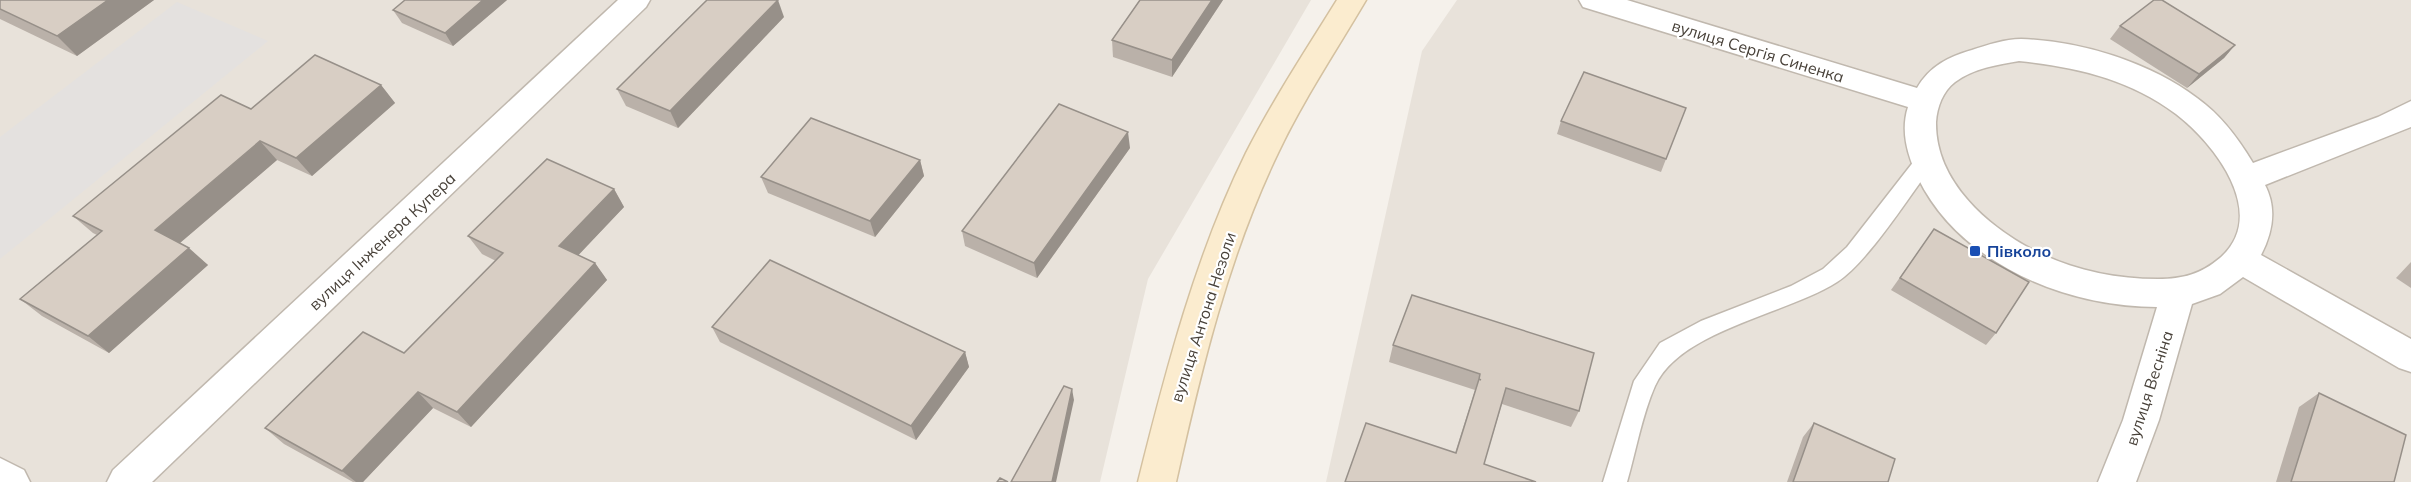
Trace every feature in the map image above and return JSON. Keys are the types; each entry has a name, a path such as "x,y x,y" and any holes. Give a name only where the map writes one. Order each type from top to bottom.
{"main road":[{"name":"вулиця Антона Незоли","path":"1157,482 1179,383 1218,260 1263,153 1352,0"}],"street":[{"name":"вулиця Інженера Купера","path":"126,482 636,0"},
{"name":"вулиця Сергія Синенка","path":"1593,0 1924,101"},
{"path":"2019,50 2067,54 2118,68 2166,92 2208,124 2246,179 2254,197 2256,231 2242,260 2216,281 2178,292 2129,294 2076,283 2025,262 1980,232 1946,198 1925,161 1918,129 1924,101 1944,74 1977,57 2019,50"},
{"path":"2246,179 2389,125 2411,113"},
{"path":"2242,260 2411,357"},
{"name":"вулиця Весніна","path":"2117,482 2141,420 2178,292"},
{"path":"0,475 11,482"}],"lane":[{"path":"1615,482 1645,381 1668,350 1709,328 1799,292 1831,275 1854,253 1925,161"}],"shaded area":[{"path":"0,0 1311,0 1148,279 1100,482 0,482"},
{"path":"1457,0 2411,0 2411,482 1326,482 1422,51"},
{"path":"177,2 268,41 0,259 0,137"}],"building":[{"path":"0,0 108,0 57,36 0,9"},
{"path":"405,0 483,0 445,33 393,10"},
{"path":"707,0 778,0 670,111 617,89"},
{"path":"1140,0 1212,0 1172,60 1112,40"},
{"path":"2154,0 2162,0 2235,45 2199,74 2120,26"},
{"path":"315,55 381,85 296,158 260,141 155,230 189,248 88,336 20,299 102,231 73,216 221,95 251,109"},
{"path":"1584,72 1686,108 1666,159 1561,121"},
{"path":"1059,104 1128,132 1034,263 962,231"},
{"path":"811,118 920,160 870,221 761,177"},
{"path":"547,159 614,189 559,246 595,263 457,412 418,392 342,471 265,428 363,332 404,353 503,253 468,236"},
{"path":"1934,229 2029,282 1996,333 1900,278"},
{"path":"770,260 965,352 911,426 712,327"},
{"path":"1412,295 1594,353 1579,411 1506,388 1484,464 1536,482 1345,482 1366,423 1456,453 1480,374 1393,345"},
{"path":"1064,386 1072,389 1052,482 1011,482"},
{"path":"2319,393 2406,435 2394,482 2291,482"},
{"path":"1814,423 1895,459 1888,482 1793,482"}],"place":[{"name":"Півколо","path":"1975,251"}]}
